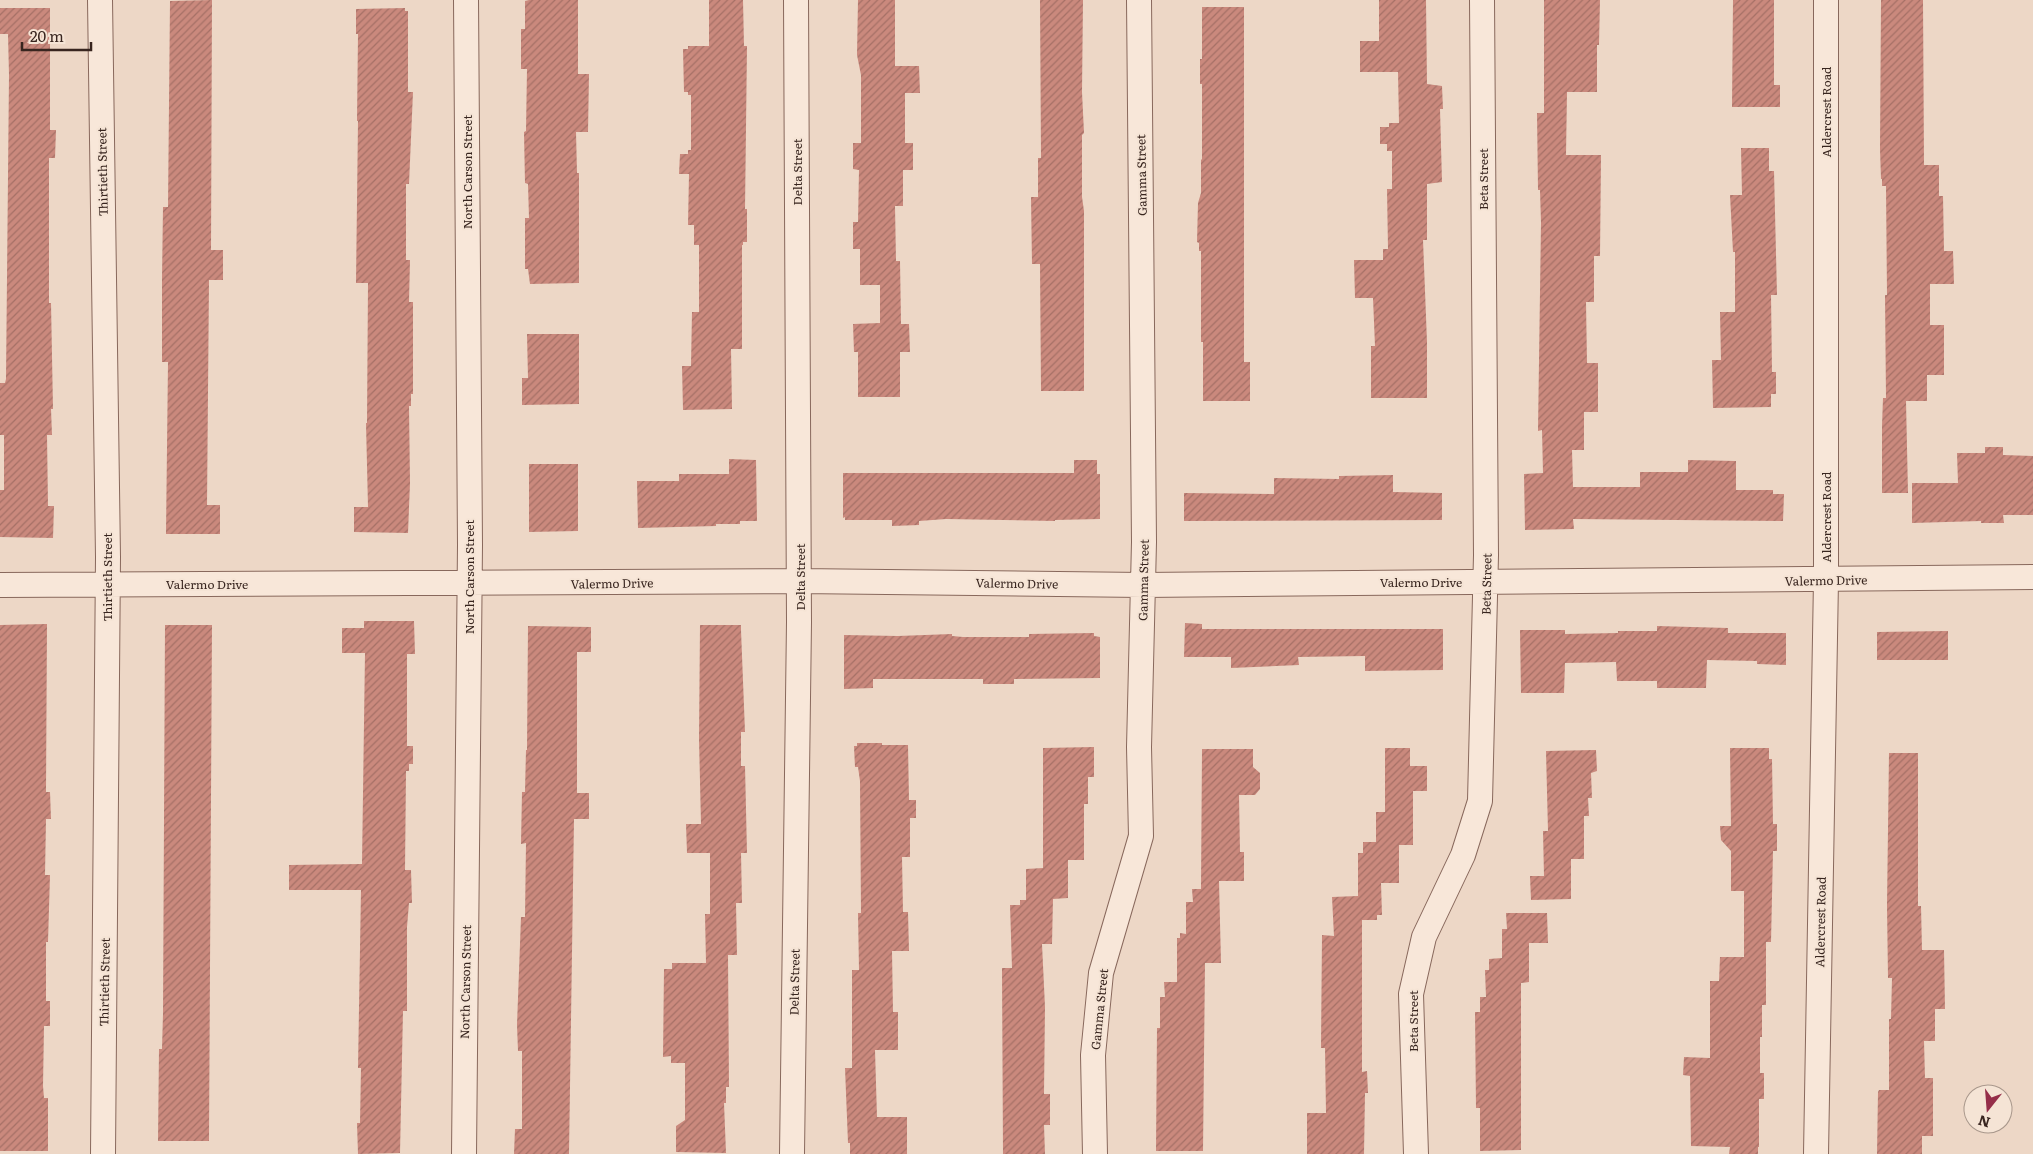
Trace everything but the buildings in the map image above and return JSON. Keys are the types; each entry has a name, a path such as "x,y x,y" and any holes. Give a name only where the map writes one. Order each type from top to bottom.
{"street":[{"name":"Thirtieth Street","path":"100,0 107,585 103,1154"},
{"name":"North Carson Street","path":"464,1154 470,584 466,0"},
{"name":"Delta Street","path":"792,1154 799,581 796,0"},
{"name":"Gamma Street","path":"1094,1154 1094,1055 1101,974 1141,836 1139,747 1143,585 1139,0"},
{"name":"Beta Street","path":"1416,1154 1411,994 1424,937 1463,855 1480,801 1486,582 1482,0"},
{"name":"Aldercrest Road","path":"1816,1154 1826,580 1826,0"},
{"name":"Valermo Drive","path":"0,585 799,581 1143,585 2033,577"}]}
